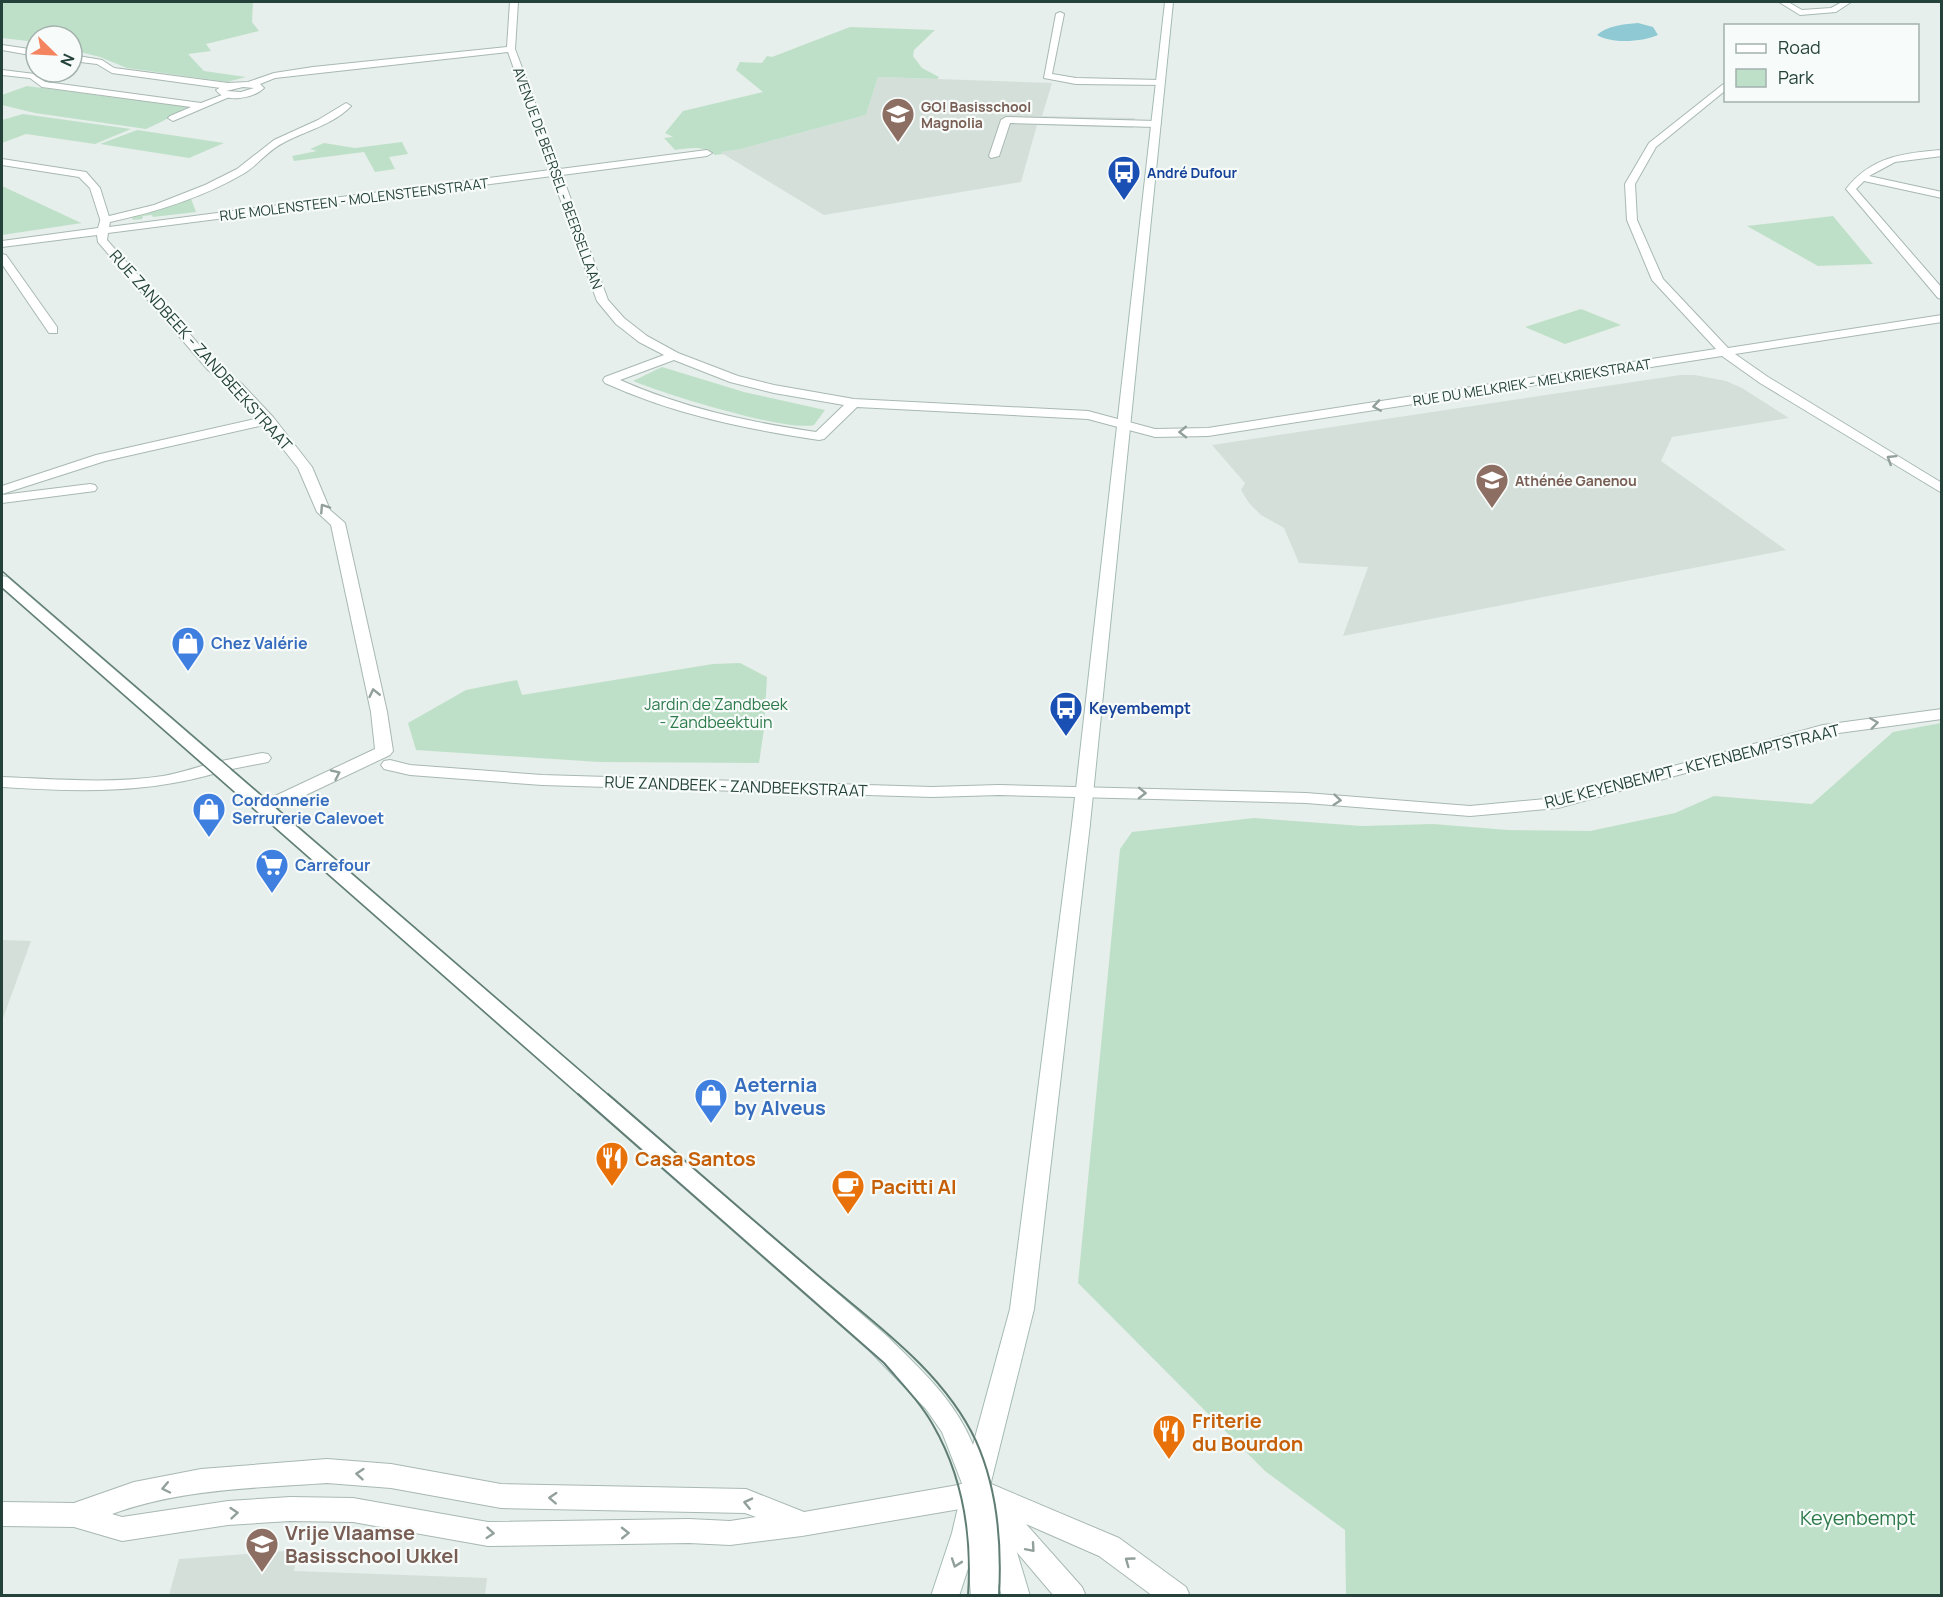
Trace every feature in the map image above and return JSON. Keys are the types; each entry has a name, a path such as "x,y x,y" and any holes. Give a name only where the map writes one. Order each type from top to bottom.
{"street":[{"name":"AVENUE DE BEERSEL - BEERSELLAAN","path":"514,2 511,49 603,301 620,321 643,339 674,356 734,379 764,387 854,403 1088,415 1123,424"},
{"path":"945,1596 966,1533 1022,1309 1083,792 1169,2"},
{"path":"1783,2 1800,13 1833,10 1847,2"},
{"path":"1800,13 1800,24"},
{"path":"1060,14 1047,76 1076,81 1160,83"},
{"path":"2,48 24,51"},
{"path":"84,60 99,62 112,70 252,92 260,88 250,84 274,76 511,49"},
{"path":"2,73 32,76 42,84 202,106"},
{"path":"1724,86 1652,145 1630,184 1632,220 1658,280 1725,352 1764,380 1941,489"},
{"path":"173,118 202,106 229,90"},
{"path":"103,225 165,204 237,173 253,164 268,148 331,119 346,106"},
{"path":"994,156 1006,120 1156,124"},
{"name":"RUE MOLENSTEEN - MOLENSTEENSTRAAT","path":"2,244 103,225 556,173 707,153"},
{"path":"1941,153 1907,155 1884,161 1860,177 1851,189 1941,296"},
{"name":"RUE ZANDBEEK - ZANDBEEKSTRAAT","path":"2,162 82,174 90,179 103,225 102,240 212,367 238,387 268,420 305,467 324,512 338,523 379,712 384,751 264,808"},
{"path":"1860,177 1941,195"},
{"path":"2,257 53,330"},
{"path":"2,280 16,278"},
{"name":"RUE DU MELKRIEK - MELKRIEKSTRAAT","path":"1123,424 1155,433 1208,432 1941,318"},
{"path":"674,356 609,380 706,416 765,429 819,436 854,403"},
{"path":"2,490 101,458 268,420"},
{"path":"2,499 90,488"},
{"path":"2,580 879,1344 935,1401 953,1426 1001,1546 1016,1596"},
{"name":"RUE KEYENBEMPT - KEYENBEMPTSTRAAT","path":"1083,792 1306,798 1470,811 1558,803 1823,730 1941,714"},
{"path":"2,782 133,786 168,781 217,767 262,758"},
{"name":"RUE ZANDBEEK - ZANDBEEKSTRAAT","path":"390,765 410,770 542,780 932,792 999,790 1083,792"},
{"path":"74,1515 134,1494 201,1481 327,1471 391,1476 501,1496 746,1501 802,1524"},
{"path":"977,1490 985,1596"},
{"path":"977,1490 996,1507 1072,1596"},
{"path":"2,1514 74,1515 122,1529 228,1513 290,1509 352,1510 488,1534 741,1533 960,1497 977,1490 1109,1547 1176,1596"}],"shaded area":[{"name":"GO! Basisschool Magnolia","path":"878,77 1052,83 1042,116 1135,118 1133,128 1037,125 1021,182 824,215 720,152 741,149 866,115"},
{"name":"Athénée Ganenou","path":"1680,375 1695,375 1726,381 1742,388 1789,418 1672,437 1661,461 1786,550 1343,636 1368,567 1299,563 1284,528 1261,515 1249,503 1241,490 1245,483 1212,445"},
{"path":"2,940 31,941 2,1021"},
{"name":"Vrije Vlaamse Basisschool Ukkel","path":"298,1550 294,1571 487,1578 485,1595 169,1595 179,1559"}],"green space":[{"path":"2,2 253,2 252,22 259,31 206,44 211,51 188,54 204,71 246,77 227,82 127,68 84,53 84,24 24,24 24,41 2,38"},
{"path":"850,27 935,30 914,50 913,56 922,68 939,77 937,79 878,77 866,115 741,149 721,152 723,154 715,155 696,148 675,150 664,138 673,137 665,133 683,111 763,92 736,70 740,62 762,63 767,56 772,57"},
{"path":"27,86 187,107 146,129 35,113 2,105 2,95"},
{"path":"23,114 131,129 95,144 26,134 2,143 2,120"},
{"path":"137,130 224,143 189,158 100,144"},
{"path":"402,142 408,154 389,157 395,169 375,172 364,152 294,161 292,156 317,151 310,149 324,143 355,148"},
{"path":"2,186 79,222 82,223 2,235"},
{"path":"190,196 196,212 143,216 142,219 133,220 132,217"},
{"path":"1833,216 1873,264 1818,266 1747,226"},
{"path":"1581,309 1621,325 1565,344 1525,327"},
{"path":"662,367 744,392 825,410 814,425 799,426 778,423 752,418 633,381"},
{"name":"Jardin de Zandbeek - Zandbeektuin","path":"740,663 767,677 764,729 759,763 599,762 416,750 408,723 466,690 517,680 522,695 713,664"},
{"name":"Keyenbempt","path":"1941,723 1941,1595 1346,1595 1345,1530 1265,1471 1078,1283 1120,849 1132,832 1254,818 1362,826 1433,824 1508,830 1590,831 1675,813 1714,796 1812,804 1893,732"}],"water":[{"path":"1638,23 1653,27 1658,35 1627,41 1611,40 1597,35 1610,28"}],"tram line":[{"path":"2,571 610,1096"},
{"path":"2,588 580,1096"},
{"path":"578,1094 884,1363 916,1401 933,1425 943,1445 958,1486 967,1530 968,1596"},
{"path":"608,1094 882,1328 925,1369 945,1392 962,1415 976,1441 989,1478 999,1537 999,1596"}],"place":[{"name":"GO! Basisschool Magnolia","path":"898,143"},
{"name":"André Dufour","path":"1124,201"},
{"name":"Athénée Ganenou","path":"1492,509"},
{"name":"Chez Valérie","path":"188,672"},
{"name":"Keyembempt","path":"1066,737"},
{"name":"Cordonnerie Serrurerie Calevoet","path":"209,838"},
{"name":"Carrefour","path":"272,894"},
{"name":"Aeternia by Alveus","path":"711,1124"},
{"name":"Casa Santos","path":"612,1187"},
{"name":"Pacitti Al","path":"848,1215"},
{"name":"Friterie du Bourdon","path":"1169,1460"},
{"name":"Vrije Vlaamse Basisschool Ukkel","path":"262,1573"}]}
